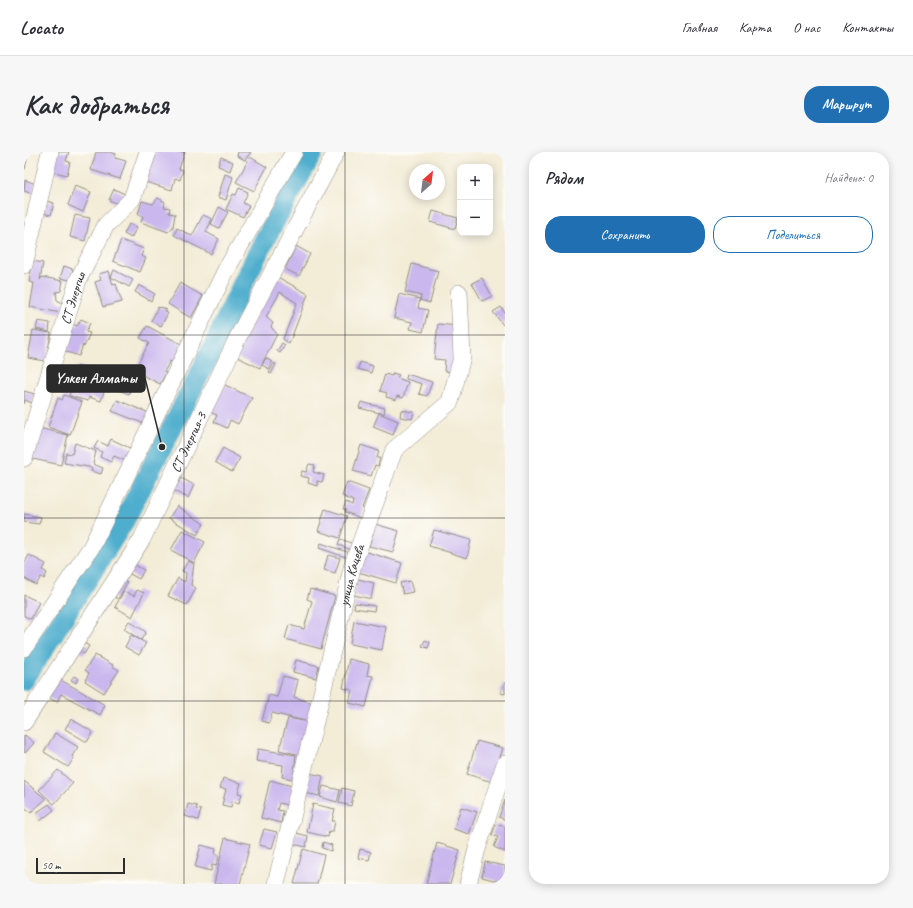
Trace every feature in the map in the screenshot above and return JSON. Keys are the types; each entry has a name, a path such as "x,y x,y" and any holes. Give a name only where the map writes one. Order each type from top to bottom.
{"street":[{"path":"24,265 50,152"},
{"name":"СТ Энергия","path":"24,458 78,280 106,225 132,199 148,152"},
{"path":"24,648 92,546 226,270 294,152"},
{"name":"СТ Энергия-3","path":"24,722 142,539 238,337 336,152"},
{"name":"улица Кацева","path":"276,884 353,564 394,450 450,402 462,357 459,292"},
{"path":"468,884 477,849 505,764"}],"building":[{"path":"55,152 69,152 66,161 70,162 67,175 50,171"},
{"path":"96,152 110,152 116,154 115,158 126,161 120,179 91,170"},
{"path":"151,152 185,152 179,169 183,170 180,180 175,178 172,190 142,181"},
{"path":"238,152 251,152 245,160 237,156"},
{"path":"221,157 233,162 230,171 218,166"},
{"path":"250,157 267,167 254,191 236,182"},
{"path":"24,158 27,159 25,169 24,169"},
{"path":"225,174 233,177 226,200 218,197"},
{"path":"25,180 36,184 33,194 24,191"},
{"path":"75,186 91,192 83,212 68,205"},
{"path":"239,188 248,192 243,203 249,206 243,217 226,209 233,194 236,195"},
{"path":"114,189 127,195 123,206 109,200"},
{"path":"158,198 165,202 164,207 170,208 169,213 175,214 173,227 168,232 141,222 143,216 138,214 142,201 153,204"},
{"path":"46,201 54,203 51,215 43,213"},
{"path":"219,207 228,212 219,228 211,224"},
{"path":"433,211 457,218 455,229 430,222"},
{"path":"75,215 90,218 85,241 70,237"},
{"path":"203,215 212,219 206,232 219,239 211,254 174,235 177,228 192,236"},
{"path":"129,224 137,227 131,238 124,234"},
{"path":"121,240 144,249 141,256 146,258 140,272 113,261"},
{"path":"296,246 310,254 299,276 285,269"},
{"path":"33,261 43,263 40,280 42,277 63,281 61,291 56,292 57,300 66,305 61,313 30,307 34,283 29,282"},
{"path":"412,264 438,271 430,303 420,300 421,296 405,292"},
{"path":"64,266 73,269 70,280 60,278"},
{"path":"114,270 133,280 129,287 111,277"},
{"path":"109,271 113,285 116,284 122,302 103,307 95,282 101,280 99,274"},
{"path":"274,275 308,294 289,344 283,339 297,303 280,292 266,317 273,323 271,327 277,334 260,368 235,356"},
{"path":"482,278 492,296 482,301 472,283"},
{"path":"180,283 203,296 191,318 168,304"},
{"path":"139,285 155,294 151,301 135,292"},
{"path":"399,294 420,299 418,308 428,310 423,332 410,329 412,322 394,318"},
{"path":"158,307 167,310 165,312 168,313 161,326 151,321"},
{"path":"501,307 505,313 505,323 503,325 493,312"},
{"path":"81,319 90,323 86,332 90,333 79,356 58,349 71,323 77,326"},
{"path":"38,321 50,323 49,332 36,329"},
{"path":"438,324 458,326 453,372 444,371 445,360 434,359"},
{"path":"147,326 185,346 175,364 170,361 160,384 134,371 149,343 140,338"},
{"path":"33,330 51,333 46,361 28,358"},
{"path":"282,343 285,345 280,353 277,351"},
{"path":"266,358 272,362 269,369 262,365"},
{"path":"360,362 373,366 371,373 358,369"},
{"path":"274,363 276,364 271,374 269,373"},
{"path":"78,366 109,376 101,401 89,397 88,401 69,396"},
{"path":"393,373 399,375 397,378 408,382 403,398 397,396 396,400 386,397 387,393 380,391 385,374 392,376"},
{"path":"407,374 432,382 427,396 419,394 422,384 406,379"},
{"path":"122,378 133,381 129,394 118,390"},
{"path":"223,384 252,398 238,424 230,420 227,428 214,422 217,415 209,412"},
{"path":"24,391 35,394 32,403 25,400 24,404"},
{"path":"64,395 82,402 70,435 48,427 58,398 62,400"},
{"path":"117,400 149,413 145,424 112,411"},
{"path":"361,402 385,408 384,414 359,408"},
{"path":"401,410 414,412 412,419 400,417"},
{"path":"379,413 398,421 393,435 373,427"},
{"path":"35,427 68,435 61,465 28,458"},
{"path":"111,439 134,450 128,462 114,456 111,462 100,457 102,452 94,448 98,441 108,446"},
{"path":"75,443 96,451 93,464 103,468 101,474 91,471 92,469 89,467 64,463 66,453 72,454"},
{"path":"361,445 379,451 377,458 380,458 378,466 375,465 371,476 353,471"},
{"path":"223,448 240,458 232,472 215,462"},
{"path":"309,464 315,465 313,472 324,475 322,482 317,481 317,486 308,483 309,478 300,476 302,471 306,472"},
{"path":"181,478 194,485 188,498 174,491"},
{"path":"347,482 369,490 362,508 364,509 361,518 345,512 346,510 343,509 346,502 352,505 353,501 342,496"},
{"path":"177,506 204,524 197,535 169,518"},
{"path":"325,509 347,516 340,538 318,531"},
{"path":"24,514 41,517 39,524 24,522"},
{"path":"375,524 399,531 393,552 369,546"},
{"path":"182,530 205,542 194,563 171,550"},
{"path":"434,530 471,540 467,558 429,546"},
{"path":"340,539 354,544 352,550 338,545"},
{"path":"321,543 350,553 348,558 319,548"},
{"path":"364,551 402,563 396,583 358,572"},
{"path":"29,555 46,564 43,570 47,573 44,579 41,577 36,585 24,578 24,564"},
{"path":"328,555 340,558 335,573 324,570"},
{"path":"188,561 194,564 191,585 196,588 187,605 168,596 178,578 185,582 186,573 182,571"},
{"path":"133,564 144,570 139,579 128,573"},
{"path":"120,579 127,583 118,599 111,595"},
{"path":"358,579 374,583 371,599 354,595"},
{"path":"410,581 413,592 403,594 400,583"},
{"path":"310,589 335,596 321,649 285,639 289,625 304,629 312,601 307,599"},
{"path":"137,590 144,593 132,617 115,607 124,591 134,596"},
{"path":"24,595 39,602 31,619 24,616"},
{"path":"355,603 375,606 374,611 354,608"},
{"path":"129,621 146,632 141,640 124,629"},
{"path":"354,621 386,627 382,650 350,644"},
{"path":"131,635 146,643 139,655 125,647"},
{"path":"425,640 430,642 428,648 422,646"},
{"path":"81,641 89,646 84,654 77,650"},
{"path":"95,655 119,670 104,693 85,681 89,673 85,670"},
{"path":"349,659 369,664 367,675 373,676 366,707 349,703 352,690 343,688"},
{"path":"296,660 319,666 316,678 293,672"},
{"path":"74,676 78,678 76,683 71,680"},
{"path":"283,676 298,680 294,697 316,704 301,755 279,750 288,718 305,721 272,713 269,723 262,721 269,695 277,697"},
{"path":"59,679 105,705 100,715 61,694 57,702 47,697"},
{"path":"505,682 505,694 500,693"},
{"path":"71,719 93,732 87,742 65,729"},
{"path":"55,733 78,747 72,756 74,758 68,767 44,752"},
{"path":"25,735 34,743 25,753 24,736"},
{"path":"477,741 503,748 492,782 467,774"},
{"path":"258,749 296,755 293,779 282,777 283,765 256,761"},
{"path":"58,770 73,783 54,804 39,790"},
{"path":"309,773 323,776 319,796 305,793"},
{"path":"223,778 241,783 238,793 242,794 239,803 232,801 231,807 222,805 226,789 220,788"},
{"path":"270,780 296,787 291,806 279,803 277,810 283,811 281,823 261,818"},
{"path":"24,781 46,799 31,812 24,807"},
{"path":"323,786 340,790 337,802 320,797"},
{"path":"342,788 354,791 351,806 339,803"},
{"path":"505,800 505,820 499,817"},
{"path":"49,804 54,810 40,821 36,813"},
{"path":"188,804 197,806 196,809 201,810 198,820 185,816"},
{"path":"313,804 335,809 332,821 335,821 333,831 329,831 328,837 307,832"},
{"path":"461,807 477,812 469,834 454,829"},
{"path":"496,824 505,827 505,852 494,847 498,837 492,835"},
{"path":"264,829 277,832 272,848 259,845"},
{"path":"296,833 308,836 306,847 293,844"},
{"path":"225,838 250,844 240,884 214,884"},
{"path":"323,842 332,845 331,851 322,848"},
{"path":"437,843 460,850 450,884 426,884"},
{"path":"201,845 216,849 215,854 219,856 216,866 212,865 211,871 195,867"},
{"path":"303,849 324,855 317,884 294,884"},
{"path":"360,849 371,852 369,860 358,858"},
{"path":"485,862 505,866 505,883 482,877"}],"waterway":[{"path":"24,680 124,521 213,348 266,237 313,152"}],"place":[{"name":"Үлкен Алматы","path":"162,447"}]}
